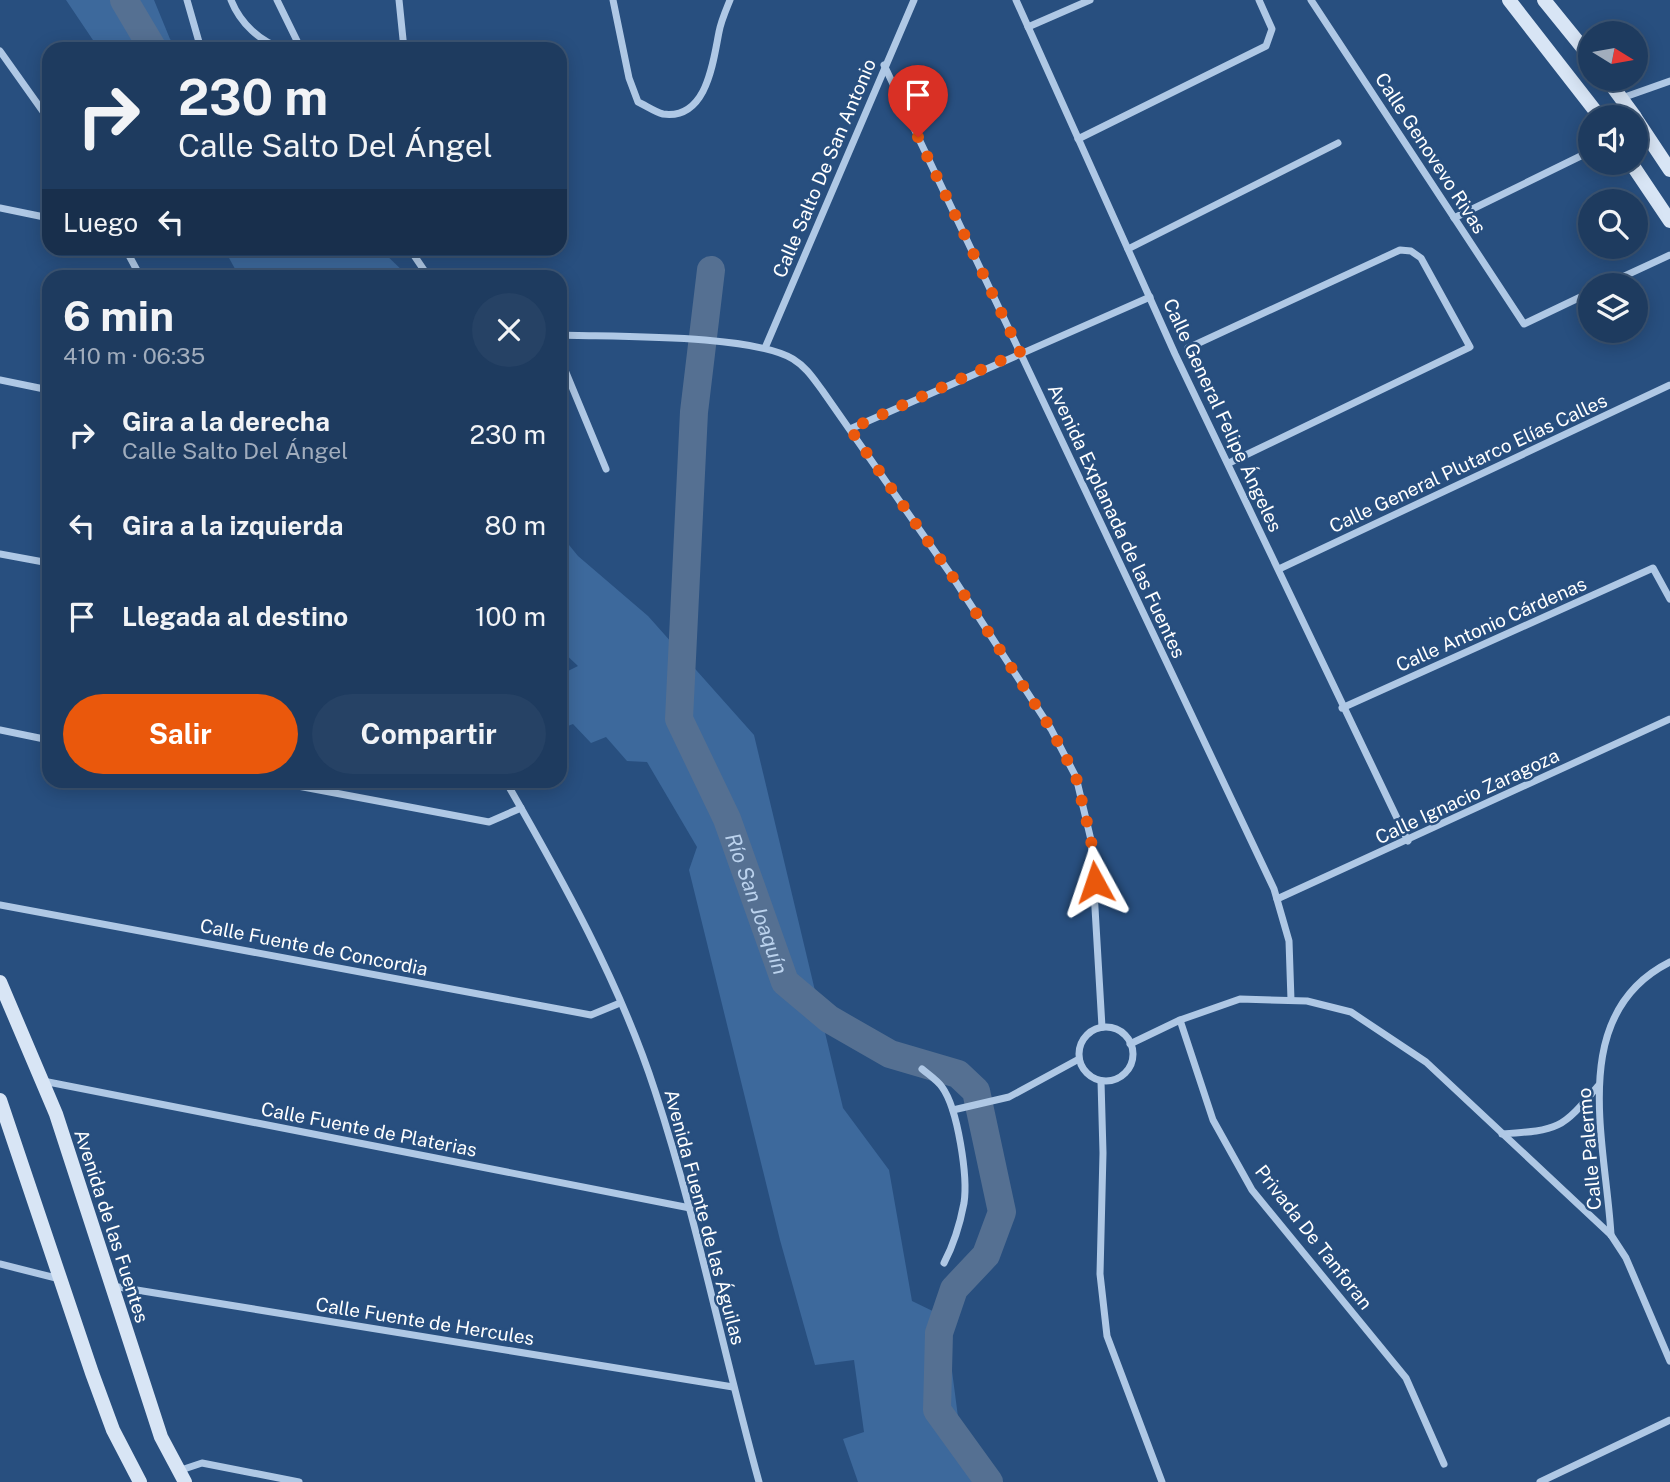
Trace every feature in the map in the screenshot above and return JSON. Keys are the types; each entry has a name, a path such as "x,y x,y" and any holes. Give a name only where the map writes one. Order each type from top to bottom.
{"main road":[{"path":"1508,0 1591,105"},
{"path":"1544,0 1578,42"},
{"path":"1617,91 1627,105"},
{"path":"1648,136 1670,170"},
{"path":"1639,175 1670,221"},
{"name":"Avenida de las Fuentes","path":"0,982 43,1081 162,1437 181,1476"},
{"path":"0,1100 113,1430 140,1482"}],"street":[{"path":"187,0 199,42"},
{"path":"231,0 237,15 256,35 270,42"},
{"path":"277,0 297,42"},
{"path":"399,0 403,42"},
{"path":"613,0 629,78 638,102 663,114 686,111 699,99 713,64 719,28 730,0"},
{"name":"Calle Salto De San Antonio","path":"765,348 914,0"},
{"name":"Calle General Felipe Ángeles","path":"1016,0 1150,297 1342,708 1408,841"},
{"path":"1028,27 1090,0"},
{"path":"1078,139 1266,46 1272,29 1259,0"},
{"name":"Calle Genovevo Rivas","path":"1311,0 1524,324 1578,298"},
{"path":"0,51 42,110"},
{"name":"Avenida Explanada de las Fuentes","path":"884,65 1277,900 1289,941 1291,1000"},
{"path":"1622,97 1670,81"},
{"path":"1128,249 1338,144"},
{"path":"1454,218 1578,157"},
{"path":"0,208 42,217"},
{"path":"1188,348 1400,250 1411,251 1421,258 1470,347 1229,463"},
{"path":"1630,273 1670,254"},
{"path":"850,429 1150,297"},
{"path":"567,335 718,342 765,348 792,358 806,369 954,579 1051,729 1076,777 1091,839 1102,1027"},
{"path":"567,375 606,469"},
{"path":"0,380 42,389"},
{"name":"Calle General Plutarco Elías Calles","path":"1279,569 1670,386"},
{"path":"0,554 42,562"},
{"name":"Calle Antonio Cárdenas","path":"1342,708 1653,568 1670,599"},
{"name":"Calle Ignacio Zaragoza","path":"1277,900 1670,719"},
{"path":"0,730 42,739"},
{"path":"309,788 489,822 521,808"},
{"name":"Avenida Fuente de las Águilas","path":"510,788 568,892 620,1003 655,1090 690,1208 759,1482"},
{"name":"Calle Fuente de Concordia","path":"0,905 591,1015 620,1003"},
{"name":"Calle Palermo","path":"1611,1235 1598,1085 1601,1054 1612,1019 1629,993 1650,972 1670,962"},
{"path":"1130,1044 1180,1020 1240,999 1307,1001 1351,1012 1391,1037 1455,1088 1611,1235 1626,1258 1670,1361"},
{"name":"Privada De Tanforan","path":"1180,1020 1213,1120 1252,1190 1406,1378 1444,1464"},
{"path":"1102,1027 1119,1031 1130,1044 1130,1066 1122,1075 1101,1081 1091,1077 1079,1059 1079,1051 1087,1035 1102,1027"},
{"path":"953,1110 1009,1097 1079,1059"},
{"path":"922,1069 942,1087 953,1110 965,1200 954,1243 944,1264"},
{"name":"Calle Fuente de Platerias","path":"43,1081 690,1208"},
{"path":"1101,1081 1103,1153 1100,1274 1107,1336 1162,1482"},
{"path":"1502,1134 1550,1129 1569,1120 1598,1085"},
{"path":"0,1264 62,1280"},
{"name":"Calle Fuente de Hercules","path":"111,1286 733,1387"},
{"path":"1540,1482 1670,1420"},
{"path":"181,1476 202,1463 299,1482"}],"shaded area":[{"path":"66,0 154,0 172,42 94,42"},
{"path":"228,256 387,256 402,270 236,270"},
{"path":"567,543 578,556 648,616 754,735 843,1108 889,1170 912,1301 945,1317 961,1440 992,1482 858,1482 843,1439 864,1432 854,1360 815,1365 780,1240 689,870 697,847 647,762 627,761 606,737 591,743 573,724 567,726 567,672 578,666 567,656"}],"waterway":[{"name":"Río San Joaquín","path":"124,0 149,42"},
{"name":"Río San Joaquín","path":"711,270 694,412 679,719 727,819 785,982 829,1019 890,1054 958,1074 976,1091 1002,1212 986,1255 954,1289 939,1333 937,1410 989,1482"}],"route":[{"path":"918,137 1020,352 850,429 954,579 1051,729 1076,777 1091,839 1095,882"}]}
